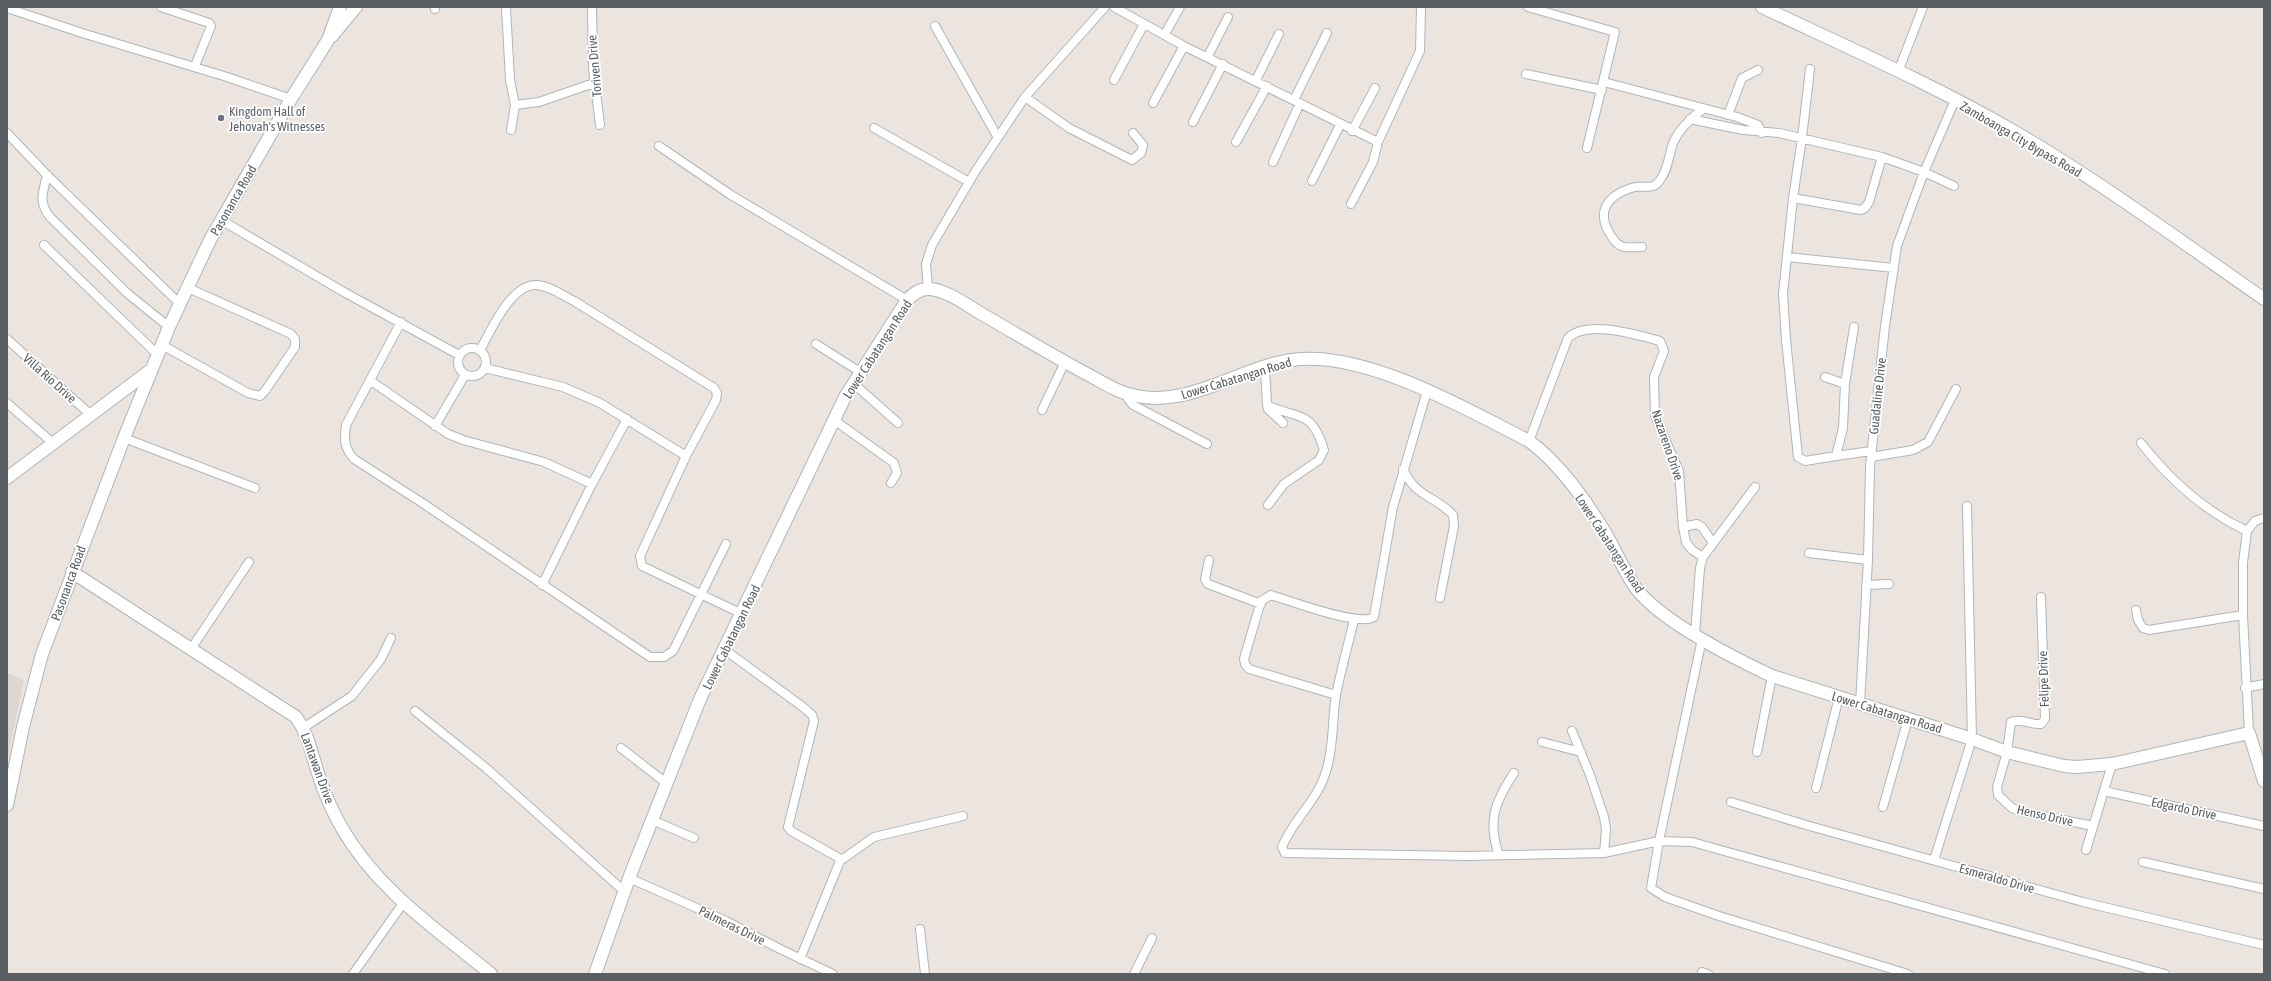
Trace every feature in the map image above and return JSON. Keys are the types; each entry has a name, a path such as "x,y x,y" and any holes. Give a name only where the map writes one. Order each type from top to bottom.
{"street":[{"path":"161,7 209,23 211,26 195,66"},
{"name":"Pasonanca Road","path":"328,40 340,7"},
{"name":"Pasonanca Road","path":"7,805 36,673 72,572 124,438 179,303 221,220 291,99 328,40 356,7"},
{"path":"506,7 510,80 515,105 511,130"},
{"name":"Toriven Drive","path":"592,7 594,83 600,125"},
{"path":"928,289 926,264 927,257 969,182 997,136 1025,97 1105,7"},
{"path":"1114,7 1165,34 1184,46 1208,56 1297,101 1340,125 1378,142"},
{"path":"1165,34 1180,7"},
{"path":"1351,204 1373,162 1378,142 1420,51 1421,7"},
{"path":"1528,7 1615,32 1587,148"},
{"name":"Zamboanga City Bypass Road","path":"1762,7 1955,100 2014,132 2095,182 2264,299"},
{"path":"1898,72 1923,7"},
{"path":"7,8 82,33 195,66 291,99"},
{"path":"1208,56 1228,17"},
{"path":"1114,80 1144,24"},
{"path":"935,26 997,136"},
{"path":"1256,80 1279,34"},
{"path":"1273,162 1297,101 1327,34"},
{"path":"1153,103 1184,46"},
{"path":"1193,122 1223,64"},
{"path":"1810,69 1793,198 1784,294 1785,333 1796,454 1801,460 1805,461 1836,456 1913,450 1925,445 1956,390"},
{"path":"1728,115 1742,78 1758,70"},
{"path":"1526,74 1603,86 1728,115 1755,123 1761,127 1762,133"},
{"path":"515,105 539,102 594,83"},
{"path":"1236,142 1267,86"},
{"path":"1352,131 1375,88"},
{"path":"1025,97 1069,128 1132,160 1141,153 1143,145 1133,133"},
{"name":"Guadaline Drive","path":"1860,704 1868,560 1871,454 1885,326 1897,246 1924,172 1955,100"},
{"path":"1642,247 1623,247 1615,242 1606,225 1604,207 1608,200 1617,195 1637,187 1650,188 1660,182 1674,142 1690,119 1703,109"},
{"path":"1690,119 1762,133 1779,133 1882,157 1924,172 1954,186"},
{"path":"1312,181 1340,125"},
{"path":"874,128 969,182"},
{"path":"7,134 47,175 179,303"},
{"path":"659,146 751,207 907,300"},
{"path":"1793,198 1861,210 1865,208 1869,202 1882,157"},
{"path":"47,175 42,200 43,209 127,293 169,328"},
{"path":"221,220 342,291 459,355"},
{"path":"44,245 160,350 248,393 260,396 295,347 295,339 291,334 186,287"},
{"path":"1787,257 1894,268"},
{"path":"480,350 512,296 522,288 536,285 550,289 714,388 717,393 716,400 686,456 640,556 640,561 642,566 742,614"},
{"name":"Lower Cabatangan Road","path":"595,974 629,878 700,699 725,650 834,420 853,383 907,300 919,291 928,289 949,295 1065,362 1127,394 1165,399 1187,394 1265,368 1299,359 1338,361 1361,366 1427,391 1529,440 1544,451 1570,482 1602,528 1636,587 1649,602 1669,618 1698,636 1743,663 1772,676 1972,739 2007,752 2077,768 2112,764 2249,733"},
{"path":"401,322 371,382 346,425 344,441 347,452 354,459 650,657 664,657 673,652 726,544"},
{"path":"1836,456 1843,428 1845,384 1854,327"},
{"name":"Nazareno Drive","path":"1529,440 1568,338 1573,333 1599,330 1622,331 1660,341 1664,351 1654,377 1655,416 1679,471 1683,527 1686,542 1692,550 1703,557"},
{"name":"Villa Rio Drive","path":"7,340 92,416"},
{"path":"816,344 860,372"},
{"path":"466,349 480,350 486,360 485,368 474,376 465,374 459,368 459,355 466,349"},
{"path":"1042,410 1065,362"},
{"path":"7,478 92,416 153,368"},
{"path":"485,368 563,387 600,403 686,456"},
{"path":"1265,368 1267,405 1283,423"},
{"path":"435,426 465,374"},
{"path":"1825,377 1845,384"},
{"path":"371,382 435,426 463,440 544,462 592,484"},
{"path":"853,383 898,423"},
{"path":"1336,695 1249,669 1245,664 1244,659 1261,604 1266,597 1271,595 1354,620 1369,620 1376,613 1393,507 1427,391"},
{"path":"1127,394 1128,399 1133,405 1207,444"},
{"path":"7,403 54,444"},
{"path":"1267,405 1306,417 1312,422 1324,450 1319,460 1284,484 1268,505"},
{"path":"542,585 592,484 627,419"},
{"path":"834,420 894,463 897,473 891,483"},
{"path":"124,438 255,488"},
{"path":"2141,442 2172,478 2190,495 2221,518 2248,531"},
{"path":"1403,469 1409,482 1417,491 1445,507 1453,515 1454,526 1440,598"},
{"path":"1755,488 1703,557 1700,568 1698,636 1650,885 1651,888 1659,894 1719,916 1908,974"},
{"path":"1934,860 1972,739 1967,506"},
{"path":"2264,518 2255,521 2248,531 2243,563 2245,688 2249,733 2264,781"},
{"path":"1683,527 1697,524 1702,527 1713,543"},
{"path":"1809,553 1868,560"},
{"path":"1210,560 1205,579 1208,584 1261,604"},
{"path":"191,650 249,562"},
{"name":"Lantawan Drive","path":"72,572 296,717 303,728 317,771 342,828 364,860 384,883 404,902 491,974"},
{"path":"1866,585 1889,584"},
{"name":"Felipe Drive","path":"2007,752 2011,722 2016,720 2041,724 2045,719 2041,597"},
{"path":"2136,610 2138,620 2143,628 2149,630 2243,615"},
{"path":"1354,620 1336,695 1327,768 1317,793 1286,838 1282,847 1285,853 1499,855 1604,854 1659,841 1692,842 1740,854 2165,974"},
{"path":"303,728 352,696 381,659 391,638"},
{"path":"725,650 812,715 814,721 788,827 835,855 840,860"},
{"path":"1757,752 1772,676"},
{"path":"2245,688 2264,684"},
{"path":"1816,788 1839,697"},
{"path":"415,711 517,795 625,892"},
{"path":"1883,807 1908,719"},
{"path":"1572,731 1604,817 1606,829 1604,854"},
{"path":"1542,742 1581,752"},
{"path":"621,748 666,783"},
{"name":"Henso Drive","path":"2007,752 1997,787 1998,795 2005,802 2019,811 2093,826"},
{"path":"2086,850 2112,764"},
{"path":"1499,855 1493,838 1493,816 1505,787 1514,773"},
{"name":"Edgardo Drive","path":"2104,791 2264,826"},
{"name":"Esmeraldo Drive","path":"1731,802 2084,902 2264,945"},
{"path":"800,959 840,860 874,837 963,816"},
{"path":"652,820 694,838"},
{"path":"2143,862 2264,889"},
{"name":"Palmeras Drive","path":"629,878 726,922 800,959 834,974"},
{"path":"353,974 404,902"},
{"path":"920,929 925,974"},
{"path":"1134,974 1152,938"}],"shaded area":[{"path":"7,673 24,680 7,761"}],"place":[{"name":"Kingdom Hall of Jehovah's Witnesses","path":"221,118"}]}
